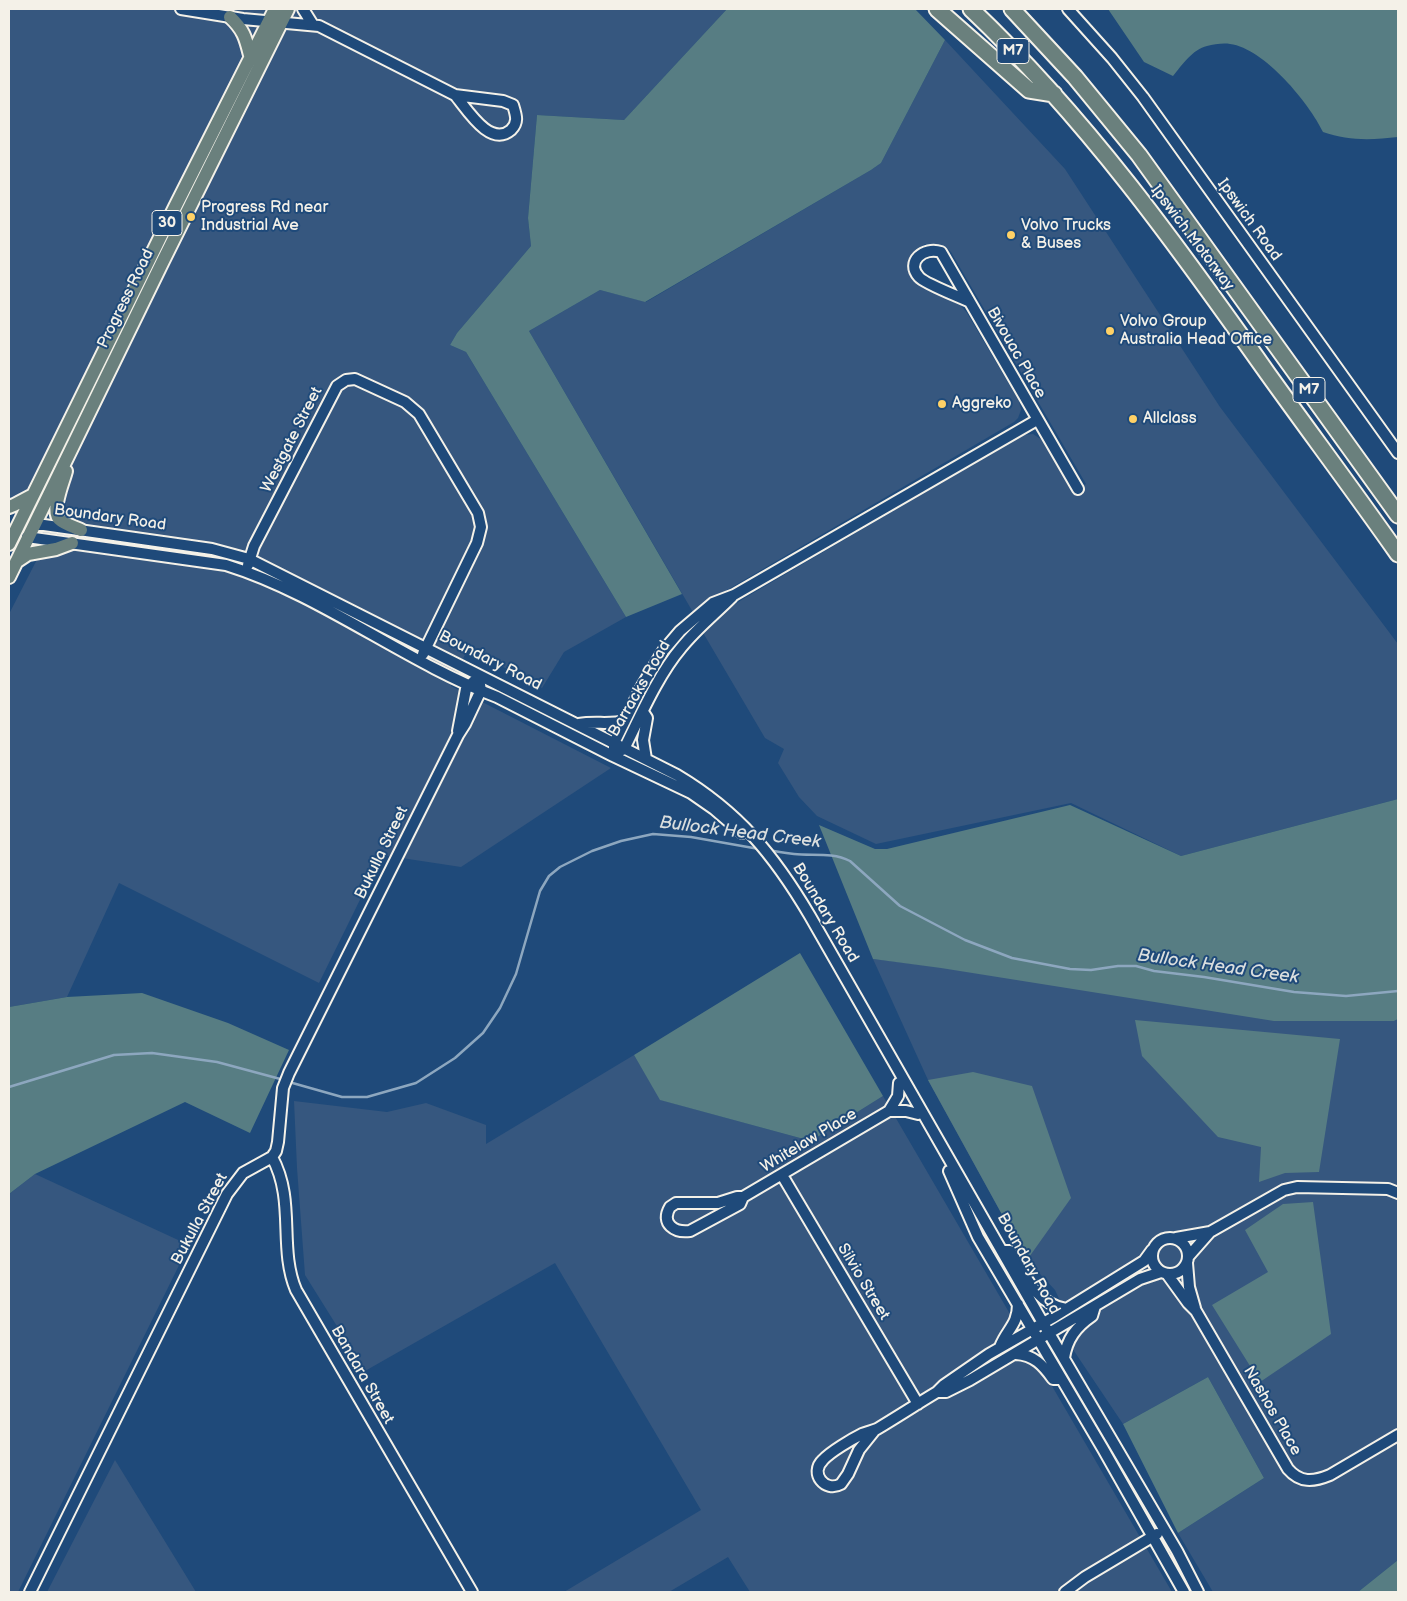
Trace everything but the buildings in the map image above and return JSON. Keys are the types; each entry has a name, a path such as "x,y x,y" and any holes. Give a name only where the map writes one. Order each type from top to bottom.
{"highway":[{"path":"937,9 1029,90 1054,94"},
{"name":"Ipswich Motorway","path":"971,9 1054,94 1118,169 1150,210 1398,554"},
{"name":"Ipswich Motorway","path":"1012,9 1075,77 1138,155 1398,515"}],"main road":[{"name":"Progress Road","path":"9,577 204,176 276,21 276,9"},
{"name":"Progress Road","path":"10,538 14,522 32,496 175,207 251,59 276,21 288,9"},
{"path":"230,17 241,27 245,35 251,59"},
{"path":"70,452 56,511 60,520 81,530"},
{"path":"9,506 32,496"},
{"name":"Boundary Road","path":"14,522 34,525"},
{"name":"Boundary Road","path":"10,538 27,537"},
{"path":"16,562 28,554 56,549 72,543"}],"street":[{"path":"181,9 230,17 313,25 325,28 455,95 503,101 512,105 517,117 514,126 506,134 495,135 484,129 455,95"},
{"path":"303,9 313,25"},
{"name":"Ipswich Road","path":"1068,9 1112,58 1143,97 1398,453"},
{"name":"Bivouac Place","path":"970,302 920,278 915,270 916,261 920,254 928,250 941,252 970,302 1037,420 1078,489"},
{"name":"Westgate Street","path":"247,571 249,559 272,511 337,386 346,380 355,379 405,402 419,414 478,513 481,527 477,544 420,660"},
{"name":"Barracks Road","path":"613,756 614,743 642,686 663,651 680,631 712,603 734,595 1037,420"},
{"name":"Boundary Road","path":"34,525 212,549 249,559 579,724 694,785 716,800 771,866 807,917 1042,1323 1165,1530 1198,1592"},
{"name":"Boundary Road","path":"27,537 226,565 247,571 284,588 420,660 481,690 498,696 613,756 691,793 732,819"},
{"name":"Barracks Road","path":"613,756 624,748 664,672 680,649 734,595"},
{"path":"469,684 480,676"},
{"name":"Bukulla Street","path":"30,1592 227,1194 243,1173 272,1157 276,1151 283,1088 289,1073 465,724 481,690 480,676"},
{"name":"Bukulla Street","path":"458,735 466,690 469,684"},
{"path":"643,712 647,718 643,740 646,759"},
{"path":"579,724 591,721 610,723 625,721"},
{"name":"Boundary Road","path":"807,917 952,1175 978,1236 1184,1592"},
{"path":"889,1111 898,1096 899,1083"},
{"path":"889,1111 906,1111 918,1114"},
{"name":"Whitelaw Place","path":"744,1197 740,1204 690,1231 681,1232 673,1229 668,1224 666,1218 670,1207 676,1203 718,1203 737,1197 744,1197 889,1111"},
{"name":"Bandara Street","path":"272,1157 283,1183 289,1266 296,1290 472,1592"},
{"name":"Silvio Street","path":"782,1176 918,1404"},
{"path":"1388,1189 1398,1184"},
{"path":"875,1430 859,1450 848,1474 841,1484 832,1487 822,1482 817,1476 817,1467 822,1460 862,1434 875,1430 918,1404 1000,1347 1144,1261 1160,1240 1210,1232 1284,1190 1297,1188 1388,1189 1398,1193"},
{"path":"937,1392 946,1392 1016,1354 1140,1279 1164,1273 1179,1272 1210,1232"},
{"path":"1176,1238 1185,1246 1187,1260"},
{"path":"1152,1250 1153,1263 1164,1273"},
{"path":"1002,1252 1010,1251 1036,1294 1050,1304 1066,1309"},
{"name":"Nashos Place","path":"1187,1260 1189,1287 1196,1311 1288,1468 1295,1476 1310,1481 1318,1480 1330,1475 1398,1435"},
{"name":"Nashos Place","path":"1164,1273 1196,1311"},
{"path":"1000,1347 1004,1337 1018,1316 1018,1304"},
{"path":"1064,1358 1072,1335 1080,1324 1092,1316 1095,1306"},
{"path":"1016,1354 1033,1358 1045,1367 1053,1379 1061,1379"},
{"path":"1065,1592 1085,1576 1165,1530"}],"shaded area":[{"path":"9,9 727,9 624,120 537,115 528,218 531,246 457,333 450,345 466,352 626,617 564,652 542,688 468,648 451,686 611,768 461,867 382,855 319,983 119,883 67,997 9,1007 9,614 67,501 9,497"},
{"path":"945,40 1065,169 1220,407 1398,644 1398,799 1181,856 1071,803 876,844 817,816 799,797 778,763 784,749 765,738 702,631 719,615 743,599 1023,435 1033,434 1042,440 1073,492 1086,484 951,252 946,247 938,244 925,244 911,256 909,262 910,273 919,284 957,301 967,313 1019,401 1021,410 1018,418 727,590 694,614 529,331 600,290 646,302 871,170 881,163"},
{"path":"873,959 1394,1021 1398,1019 1398,1560 1358,1592 1213,1592 1178,1533 1264,1478 1208,1377 1123,1424 1070,1345 1076,1335 1055,1290 1027,1260 928,1080"},
{"path":"634,1055 661,1100 811,1141 883,1096 1172,1592 750,1592 728,1557 669,1592 564,1592 701,1510 555,1263 365,1371 305,1275 294,1101 387,1112 426,1103 486,1125 486,1144"},
{"path":"35,1174 189,1245 18,1592 9,1592 9,1194"},
{"path":"115,1460 196,1592 47,1592"}],"green space":[{"path":"727,9 915,9 945,40 881,163 871,170 645,302 600,290 529,331 682,594 626,617 466,352 450,345 457,333 531,246 528,218 537,115 624,120"},
{"path":"1108,9 1398,9 1398,137 1360,139 1323,132 1317,120 1297,93 1271,66 1243,48 1230,44 1213,45 1197,50 1173,76 1144,62"},
{"path":"1398,799 1398,1019 1394,1021 1274,1021 873,959 819,825 875,849 887,849 1070,805 1181,856"},
{"path":"800,953 883,1096 811,1141 660,1100 634,1055"},
{"path":"142,993 228,1023 289,1050 250,1133 185,1102 35,1174 9,1194 9,1007 67,997"},
{"path":"1135,1020 1340,1039 1319,1172 1285,1173 1259,1182 1261,1147 1218,1137 1142,1056"},
{"path":"973,1072 1032,1086 1071,1198 1027,1260 928,1080"},
{"path":"1313,1202 1331,1334 1260,1382 1212,1305 1268,1272 1245,1230 1283,1204"},
{"path":"1208,1377 1264,1478 1178,1533 1123,1424"},
{"path":"1398,1560 1398,1592 1358,1592"}],"waterway":[{"name":"Bullock Head Creek","path":"289,1082 342,1097 367,1097 416,1083 455,1058 483,1033 500,1008 516,974 540,891 549,876 560,867 592,851 621,841 653,834 691,837 759,849"},
{"name":"Bullock Head Creek","path":"769,850 794,854 829,855 850,861 900,906 965,940 1012,958 1070,969 1091,970 1118,966 1136,966 1154,971 1294,992 1346,996 1398,991"},
{"name":"Bullock Head Creek","path":"9,1087 114,1055 152,1053 217,1062 284,1080"}],"place":[{"name":"Progress Rd near Industrial Ave","path":"191,217"},
{"name":"Volvo Trucks & Buses","path":"1011,235"},
{"name":"Volvo Group Australia Head Office","path":"1110,331"},
{"name":"Aggreko","path":"942,404"},
{"name":"Allclass","path":"1133,419"}]}
